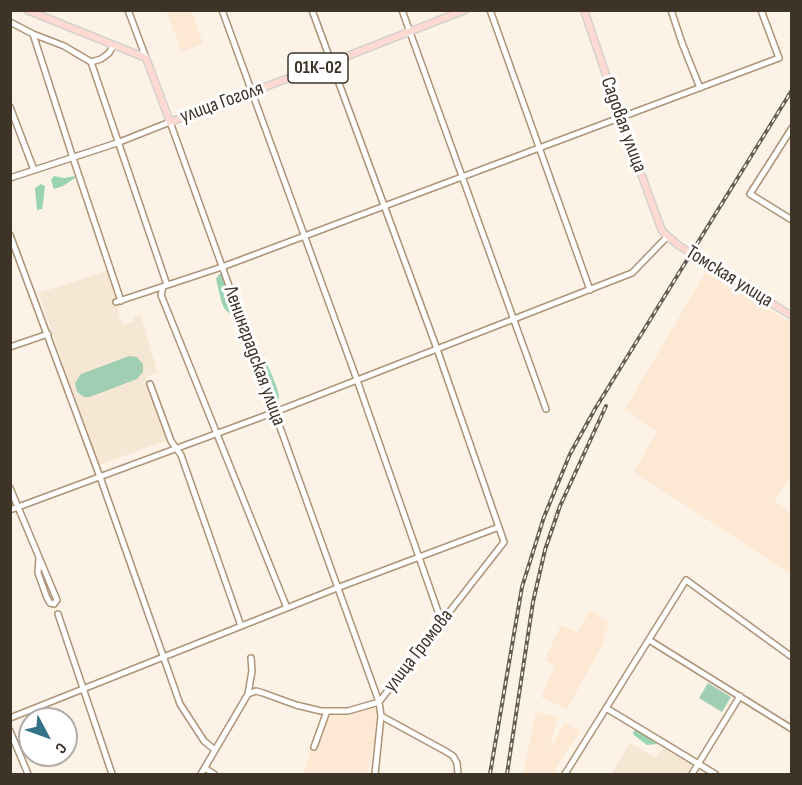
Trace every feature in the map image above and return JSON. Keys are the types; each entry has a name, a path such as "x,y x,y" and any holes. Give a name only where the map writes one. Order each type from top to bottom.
{"main road":[{"path":"27,10 146,58"},
{"name":"улица Гоголя","path":"170,122 410,33 465,10"},
{"name":"Садовая улица","path":"584,10 653,210 667,237"},
{"name":"Ленинградская улица","path":"146,58 170,122"},
{"name":"Томская улица","path":"667,237 792,316"}],"street":[{"name":"Ленинградская улица","path":"128,10 146,58"},
{"path":"222,10 357,380 442,623"},
{"path":"10,718 337,588 499,527 437,349 312,10"},
{"path":"402,10 546,409"},
{"path":"490,10 590,290"},
{"path":"670,10 681,44 700,88"},
{"path":"33,34 119,301 222,267 779,58 761,10"},
{"path":"10,22 64,46 91,62 165,286 161,295 287,608"},
{"path":"91,62 101,59 109,53 113,46"},
{"path":"10,107 34,170"},
{"name":"Ленинградская улица","path":"170,122 379,702"},
{"name":"улица Гоголя","path":"10,178 117,143 170,122"},
{"path":"792,128 750,194 792,220"},
{"path":"10,235 100,477 180,704 204,741 215,750"},
{"path":"10,510 274,412 632,273 667,237"},
{"path":"10,346 48,334"},
{"path":"150,384 175,449 181,455 241,626"},
{"path":"10,488 57,600 54,604 50,603 47,598 38,573 39,558"},
{"name":"улица Громова","path":"375,774 381,716 379,702 504,542 499,527"},
{"path":"565,774 686,580 792,657"},
{"path":"58,614 112,774"},
{"path":"649,640 792,729"},
{"path":"201,774 248,694 252,671 251,658"},
{"path":"248,694 256,691 296,705 327,711 348,711 379,702"},
{"path":"692,774 740,696"},
{"path":"606,708 715,774"},
{"path":"314,747 327,711"},
{"path":"381,716 453,756 457,763 458,774"},
{"path":"10,731 28,774"},
{"path":"205,768 213,774"}],"shaded area":[{"path":"166,11 191,11 203,43 182,52"},
{"path":"109,270 122,306 117,308 123,325 134,322 133,318 141,315 157,372 146,377 168,440 99,465 38,293"},
{"path":"707,270 791,323 791,476 774,501 791,513 791,574 634,472 657,432 625,409"},
{"path":"590,610 610,623 603,638 605,640 567,709 541,697 555,666 545,660 561,625 577,633"},
{"path":"372,707 376,708 377,735 367,774 303,774 322,718 327,713 346,716"},
{"path":"536,712 557,717 550,748 565,722 580,732 557,765 555,774 523,774"},
{"path":"630,743 656,758 663,748 692,765 686,774 611,774"}],"green space":[{"path":"54,176 64,178 75,176 75,178 54,189 51,180"},
{"path":"41,184 45,186 43,203 42,209 37,210 35,188"},
{"path":"219,274 225,281 232,305 230,314 224,308 221,300 216,279"},
{"path":"129,356 137,357 143,364 143,372 137,379 90,397 84,397 77,392 75,383 81,374"},
{"path":"265,359 276,385 278,401 271,390 264,366"},
{"path":"708,683 731,697 722,712 699,698"},
{"path":"635,730 657,744 647,745 634,735"}],"railway":[{"path":"490,774 522,587 544,517 570,454 595,409 792,90"},
{"path":"507,774 533,602 545,550 560,506 606,406"}]}
